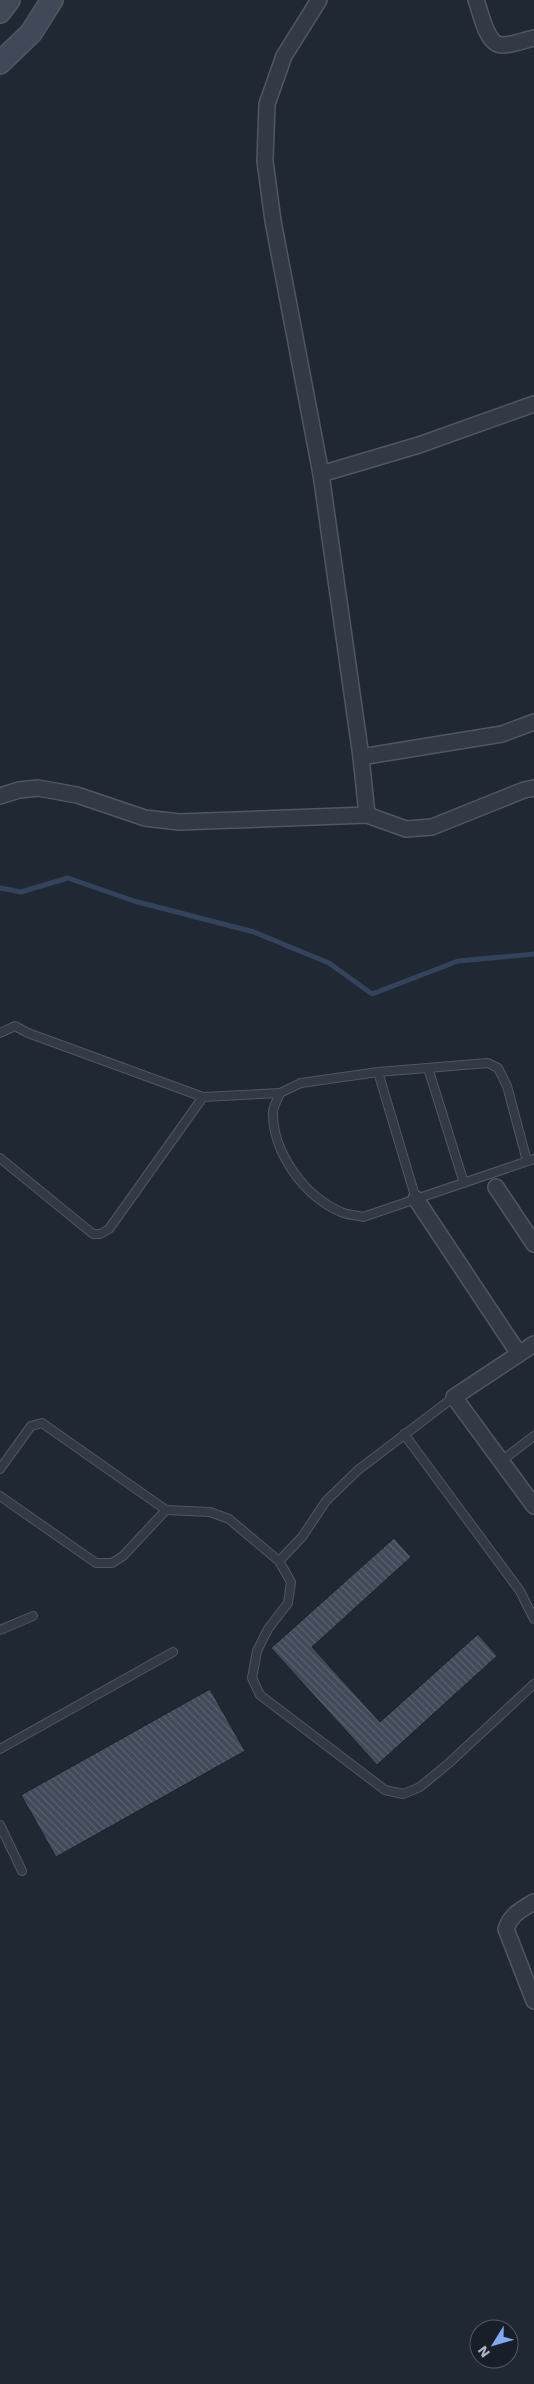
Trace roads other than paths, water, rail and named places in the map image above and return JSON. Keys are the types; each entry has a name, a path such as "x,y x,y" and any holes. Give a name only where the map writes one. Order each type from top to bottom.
{"main road":[{"path":"0,12 9,0"},
{"path":"0,64 31,32 52,0"}],"street":[{"path":"318,0 284,56 267,104 265,162 273,221 321,474 361,757 367,815"},
{"path":"476,0 489,37 501,46 534,38"},
{"path":"321,474 418,445 534,404"},
{"path":"361,757 502,734 534,722"},
{"path":"0,796 19,790 38,788 77,795 145,818 179,822 367,815 406,829 432,828 524,790 534,788"},
{"path":"496,1187 534,1244"},
{"path":"416,1199 519,1354"},
{"path":"534,1344 454,1398 534,1506"},
{"path":"534,1902 516,1912 509,1920 506,1929 534,2001"}],"lane":[{"path":"0,1033 15,1026 28,1033 203,1097 280,1093 301,1083 378,1072 488,1063 498,1068 507,1086 530,1160 363,1217 341,1212 312,1195 286,1164 276,1129 273,1110 280,1093"},
{"path":"428,1068 464,1183"},
{"path":"378,1072 416,1199"},
{"path":"0,1158 93,1234 100,1234 109,1229 203,1097"},
{"path":"279,1561 302,1537 326,1500 358,1470 454,1398"},
{"path":"0,1469 31,1426 42,1423 166,1510 210,1512 229,1519 279,1561 291,1582 288,1603 268,1629 258,1651 252,1678 260,1694 385,1790 403,1794 420,1787 449,1763 534,1684"},
{"path":"404,1434 520,1591 534,1619"},
{"path":"500,1462 534,1436"},
{"path":"0,1496 96,1562 112,1563 123,1556 166,1510"},
{"path":"0,1630 33,1616"},
{"path":"0,1749 173,1652"},
{"path":"0,1825 22,1871"}],"waterway":[{"path":"0,888 21,892 68,878 134,901 254,932 329,963 372,994 458,961 534,954"}]}
